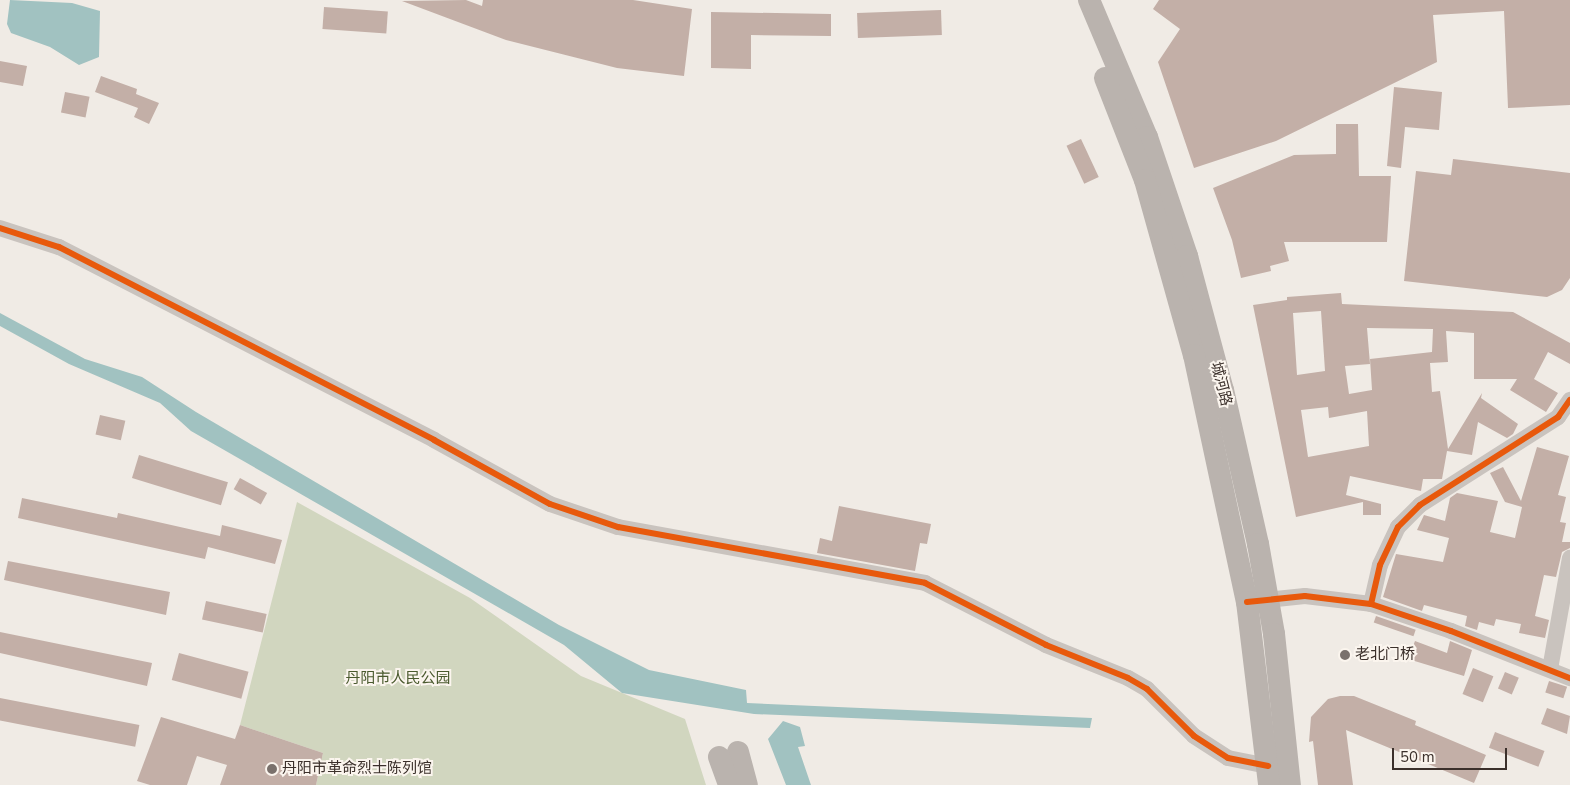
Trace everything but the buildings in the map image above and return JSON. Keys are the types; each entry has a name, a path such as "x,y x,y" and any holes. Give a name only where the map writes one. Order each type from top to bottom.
{"main road":[{"name":"城河路","path":"1074,0 1145,180 1194,355 1258,600 1269,775"},
{"name":"城河路","path":"1089,0 1147,137 1187,256 1223,390 1290,785"},
{"path":"729,785 729,755 747,785"}],"street":[{"path":"0,228 59,247 426,436 550,504 618,527 924,584 1046,645 1128,678 1147,689 1194,736 1222,754 1269,775"},
{"path":"1371,604 1380,565 1398,527 1420,505 1558,418 1570,400"},
{"path":"1550,669 1570,558"},
{"path":"1258,600 1305,596 1371,604 1570,678"}],"green space":[{"name":"丹阳市人民公园","path":"297,502 470,598 581,676 685,719 706,785 316,785 323,753 240,725"}],"water":[{"path":"10,0 72,3 100,11 99,57 79,65 50,47 11,33 7,24"},
{"path":"0,313 85,359 142,377 196,412 559,625 649,670 746,690 747,703 1092,718 1090,728 754,714 622,693 564,645 191,431 160,403 69,364 0,326"},
{"path":"783,721 800,727 805,746 798,747 811,785 786,785 768,739"}],"cycle path":[{"path":"0,228 59,247 434,440 550,504 618,527 925,583 1046,645 1128,678 1147,689 1194,736 1228,758 1268,766"},
{"path":"1371,604 1380,565 1398,527 1420,505 1558,417 1570,400"},
{"path":"1247,602 1305,596 1371,604 1451,631 1570,678"}],"place":[{"name":"老北门桥","path":"1345,655"},
{"name":"丹阳市革命烈士陈列馆","path":"272,769"}]}
